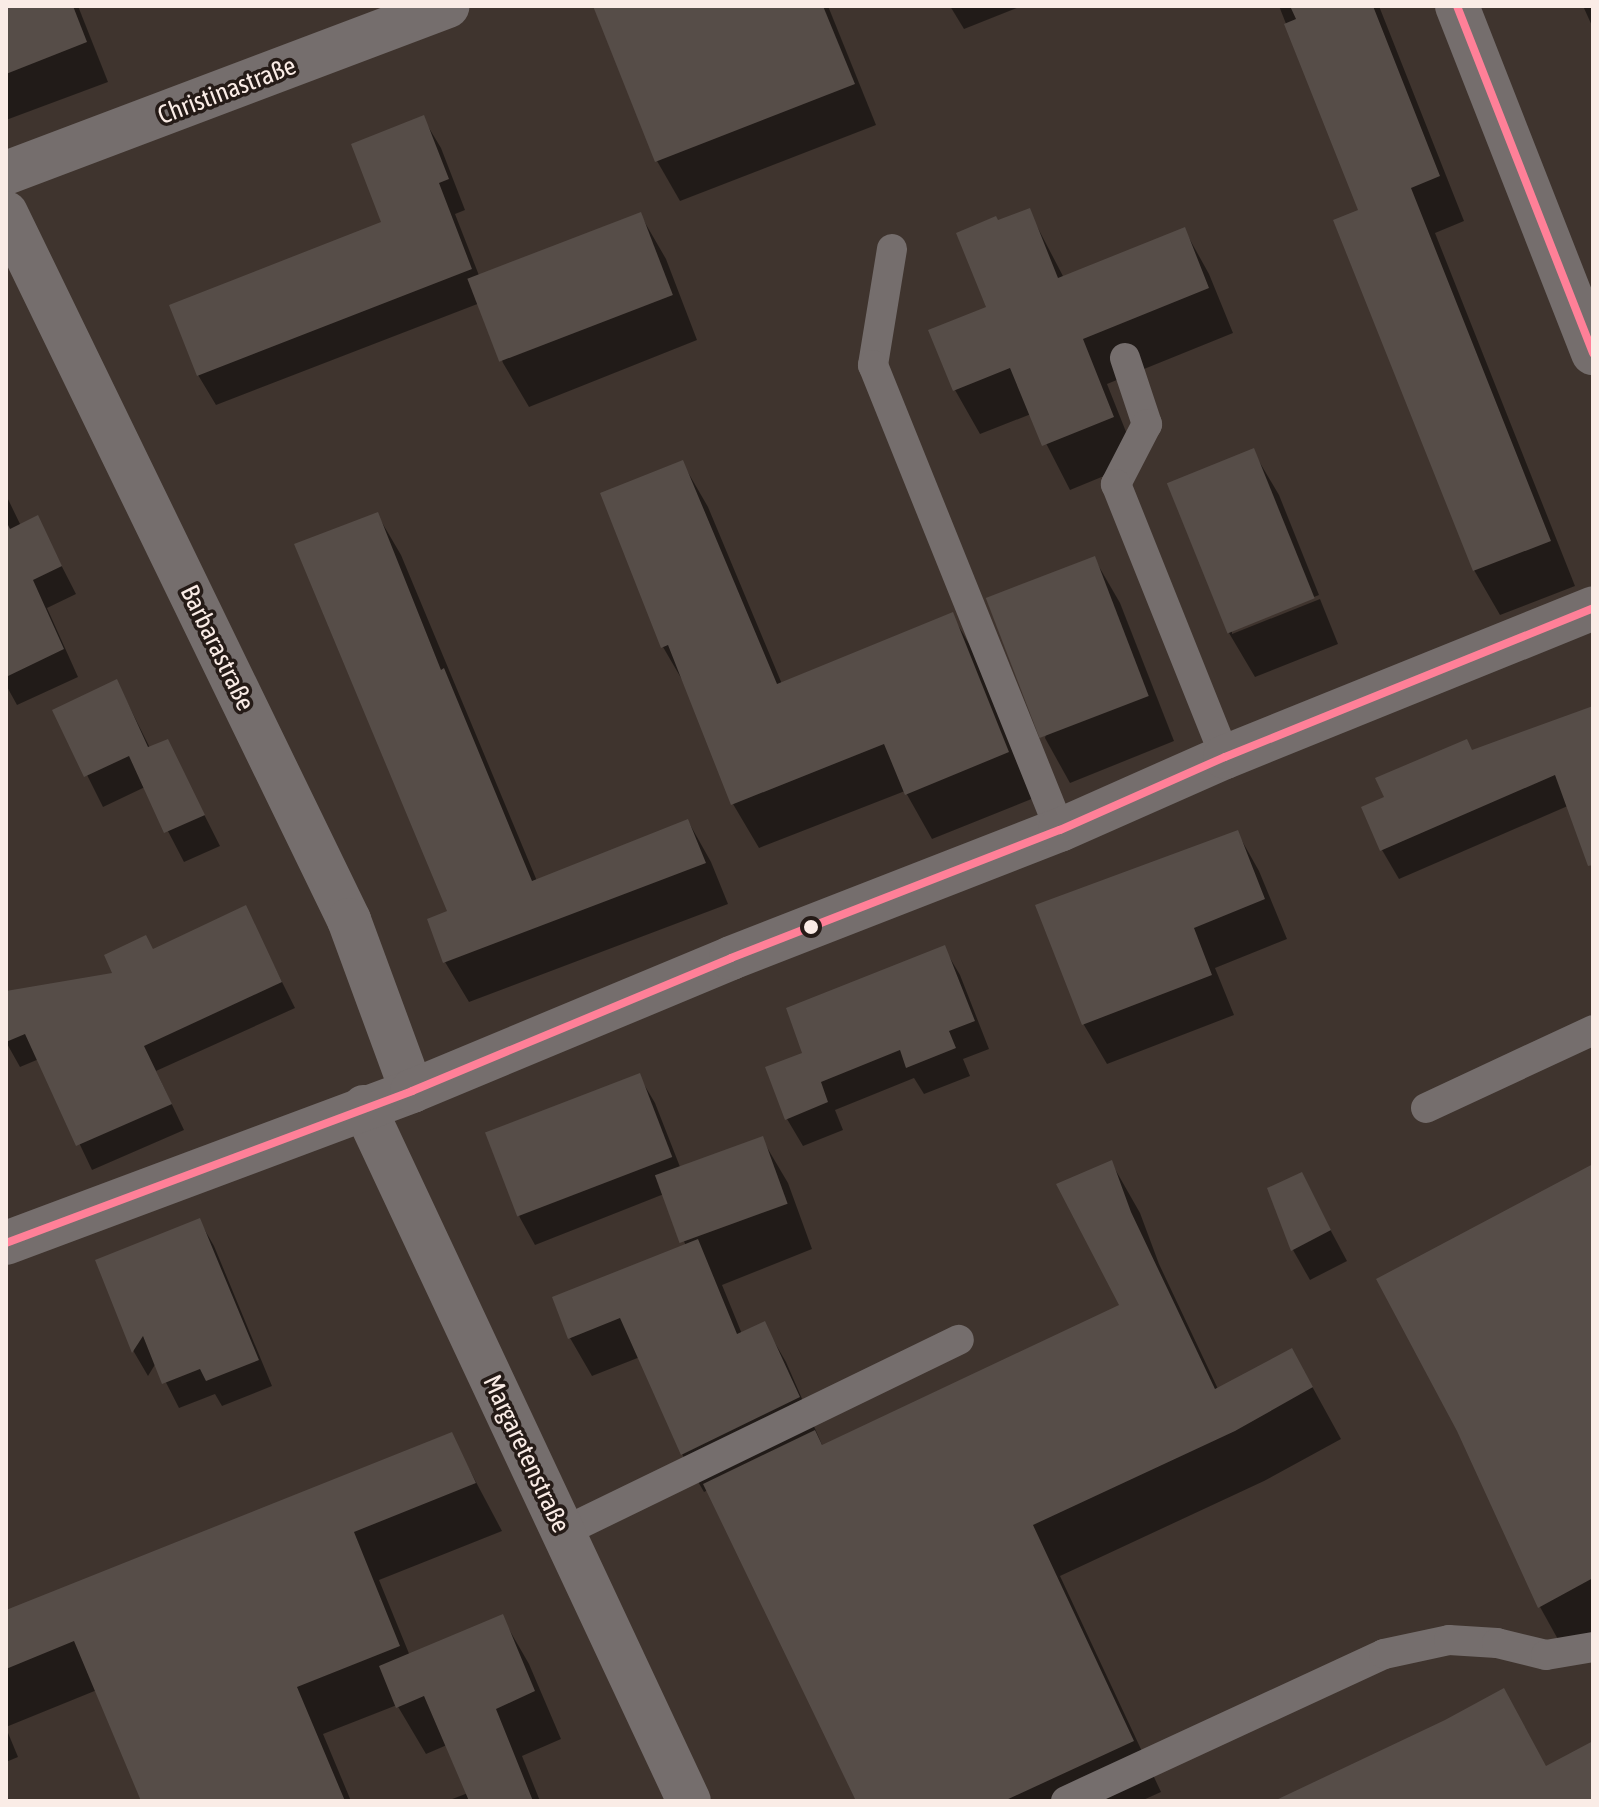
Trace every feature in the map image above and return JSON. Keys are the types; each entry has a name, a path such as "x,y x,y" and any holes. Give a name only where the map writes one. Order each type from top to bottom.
{"street":[{"name":"Christinastraße","path":"6,173 448,6"},
{"path":"1457,6 1593,353"},
{"name":"Barbarastraße","path":"6,213 349,920 412,1091"},
{"path":"6,1243 412,1091 731,958 1060,830 1225,757 1593,608"},
{"name":"Margaretenstraße","path":"364,1107 689,1801"}],"lane":[{"path":"892,249 873,365 1060,830"},
{"path":"1125,358 1147,424 1116,484 1225,757"},
{"path":"1426,1108 1593,1030"},
{"path":"563,1532 959,1340"},
{"path":"1066,1801 1384,1654 1449,1640 1497,1643 1546,1655 1593,1647"}],"building":[{"path":"6,6 73,6 87,42 6,74"},
{"path":"593,6 823,6 855,84 655,162"},
{"path":"1290,6 1373,6 1440,176 1411,188 1551,541 1473,571 1333,220 1358,210 1284,24 1296,19"},
{"path":"424,115 449,179 439,183 472,269 197,376 169,305 381,222 351,144"},
{"path":"1030,208 1058,278 1185,227 1209,288 1083,339 1114,417 1042,446 1010,368 953,391 928,330 986,307 956,233 996,216 998,220"},
{"path":"641,212 673,295 499,362 467,279"},
{"path":"1254,448 1315,598 1228,633 1167,483"},
{"path":"683,460 777,684 953,612 1009,752 905,795 884,744 731,805 668,645 661,648 600,493"},
{"path":"378,512 441,670 444,668 532,881 688,819 706,863 443,963 427,919 447,911 294,544"},
{"path":"38,515 62,566 33,580 64,649 6,677 6,521 10,529"},
{"path":"1095,556 1149,696 1040,738 986,598"},
{"path":"117,679 148,747 168,739 205,815 164,833 129,756 84,777 52,710"},
{"path":"1593,706 1593,865 1588,866 1555,775 1380,851 1361,807 1384,797 1375,778 1467,739 1472,750"},
{"path":"1238,830 1265,899 1194,928 1212,975 1082,1025 1035,905"},
{"path":"246,905 282,982 144,1046 172,1104 76,1146 25,1034 6,1042 6,991 112,973 104,955 146,935 153,949"},
{"path":"945,945 975,1021 949,1031 956,1048 906,1068 900,1050 821,1082 828,1102 785,1120 765,1067 802,1053 786,1008"},
{"path":"640,1073 672,1157 517,1217 485,1132"},
{"path":"763,1136 788,1204 680,1243 655,1175"},
{"path":"1112,1160 1131,1212 1215,1389 1292,1348 1313,1387 1235,1431 1033,1525 1134,1741 1004,1801 856,1801 703,1484 815,1430 822,1445 1119,1305 1056,1184"},
{"path":"1593,1164 1593,1578 1538,1608 1457,1431 1376,1279"},
{"path":"1302,1172 1331,1230 1291,1251 1267,1188"},
{"path":"200,1218 259,1360 206,1381 200,1369 162,1384 143,1336 132,1353 95,1260"},
{"path":"698,1239 737,1334 765,1321 800,1397 681,1455 620,1318 568,1339 552,1297"},
{"path":"452,1432 476,1483 354,1532 400,1646 297,1687 345,1801 141,1801 74,1641 6,1669 6,1610"},
{"path":"503,1614 535,1691 496,1709 533,1801 469,1801 424,1696 396,1708 379,1666"},
{"path":"1504,1688 1546,1766 1593,1741 1593,1801 1274,1801 1445,1720"}],"transit line":[{"path":"1457,6 1593,353"},
{"path":"6,1243 412,1091 731,958 1060,830 1225,757 1593,608"}]}
